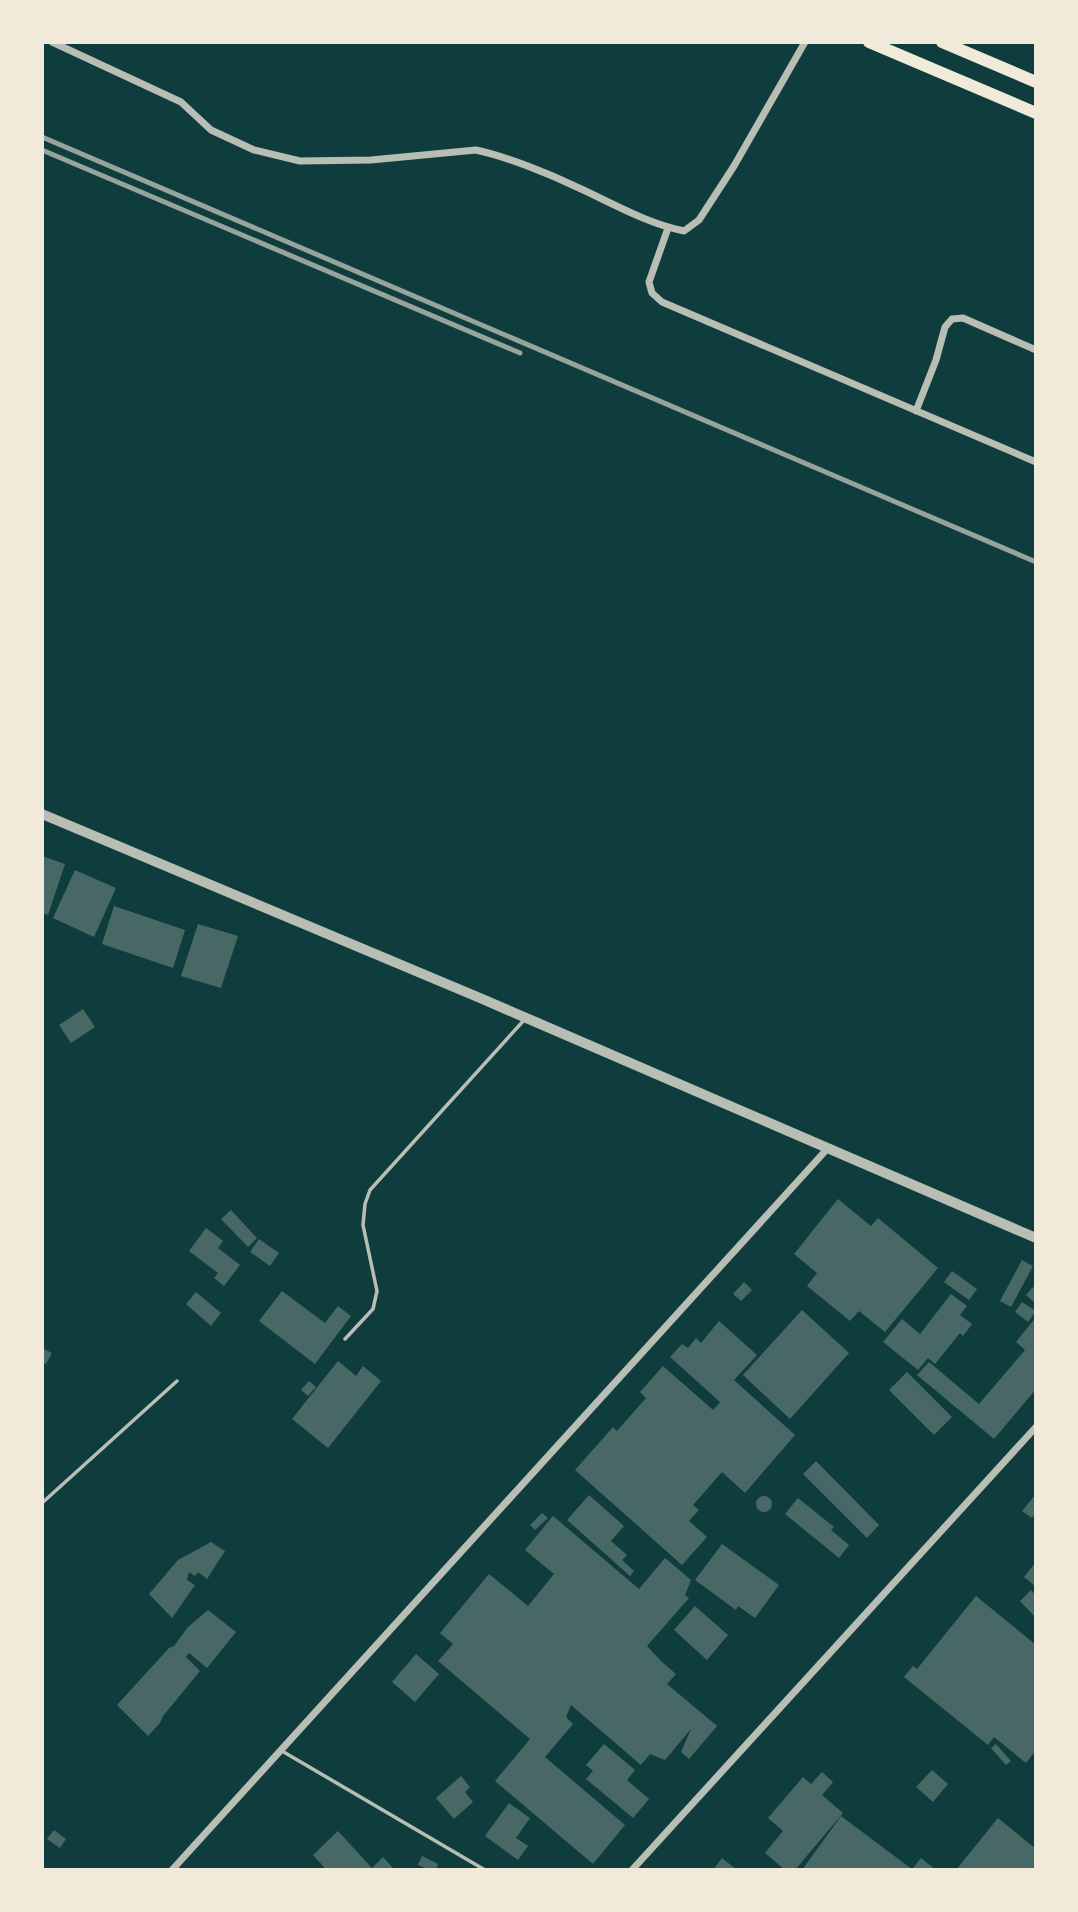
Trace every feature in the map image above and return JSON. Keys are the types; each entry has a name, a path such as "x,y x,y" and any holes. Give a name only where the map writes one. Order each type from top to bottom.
{"highway":[{"path":"869,42 1036,113"},
{"path":"942,42 1036,82"}],"street":[{"path":"52,42 181,102 211,130 254,150 300,161 371,160 476,150 577,187 625,211 668,228 684,231 699,220 734,166 805,42"},
{"path":"668,228 649,282 652,293 662,302 1036,462"},
{"path":"916,411 936,360 945,327 951,318 964,318 1036,350"},
{"path":"42,814 526,1018 1036,1238"},
{"path":"172,1870 828,1148"},
{"path":"632,1870 1036,1427"}],"lane":[{"path":"345,1339 373,1309 377,1291 363,1225 365,1204 370,1190 526,1018"},
{"path":"42,1503 177,1381"},
{"path":"281,1750 485,1870"}],"building":[{"path":"42,856 65,864 48,915 42,913"},
{"path":"75,870 116,888 94,937 53,918"},
{"path":"114,906 185,930 173,968 102,944"},
{"path":"198,924 238,936 221,988 181,976"},
{"path":"83,1009 95,1027 71,1043 59,1025"},
{"path":"838,1199 871,1226 878,1218 938,1268 885,1332 859,1311 850,1321 807,1286 817,1273 794,1254"},
{"path":"231,1210 257,1238 248,1247 221,1219"},
{"path":"206,1228 223,1241 218,1248 240,1265 224,1286 214,1278 218,1273 189,1251"},
{"path":"259,1239 279,1253 270,1266 250,1252"},
{"path":"1022,1260 1033,1266 1011,1307 1000,1301"},
{"path":"952,1271 977,1289 969,1300 944,1282"},
{"path":"744,1282 752,1290 741,1301 733,1294"},
{"path":"1033,1287 1036,1290 1036,1304 1026,1295"},
{"path":"282,1291 325,1323 338,1306 351,1316 315,1364 259,1321"},
{"path":"196,1292 221,1313 211,1326 186,1304"},
{"path":"951,1294 967,1306 960,1315 972,1324 963,1336 960,1333 935,1364 928,1358 918,1370 883,1342 902,1319 920,1334"},
{"path":"1022,1302 1036,1311 1028,1322 1015,1312"},
{"path":"802,1310 849,1353 790,1419 743,1375"},
{"path":"1036,1317 1036,1389 994,1439 917,1375 929,1362 979,1404 1025,1350 1016,1342"},
{"path":"719,1321 757,1355 734,1380 795,1435 745,1493 722,1472 693,1505 699,1510 689,1521 707,1537 682,1565 575,1470 613,1427 617,1431 646,1398 640,1392 663,1366 713,1410 720,1402 670,1357 682,1344 688,1348 696,1338 701,1343"},
{"path":"42,1348 52,1353 46,1364 42,1362"},
{"path":"338,1361 356,1376 363,1366 381,1381 328,1448 292,1419"},
{"path":"907,1372 952,1417 934,1435 889,1390"},
{"path":"309,1381 316,1387 308,1396 301,1390"},
{"path":"816,1461 879,1525 867,1538 803,1474"},
{"path":"1036,1494 1036,1512 1032,1518 1022,1511"},
{"path":"589,1495 624,1526 611,1541 627,1555 622,1560 634,1571 630,1576 567,1520"},
{"path":"761,1496 767,1496 772,1504 770,1510 761,1512 756,1507 756,1501"},
{"path":"798,1498 834,1527 831,1530 849,1545 839,1558 785,1514"},
{"path":"542,1513 548,1518 535,1530 530,1525"},
{"path":"553,1516 639,1589 665,1558 691,1580 685,1595 689,1598 647,1646 676,1674 667,1684 717,1726 689,1759 681,1752 691,1729 665,1760 650,1754 641,1765 571,1705 566,1717 573,1724 545,1757 625,1825 593,1864 495,1781 530,1739 438,1661 453,1644 440,1633 489,1574 528,1606 554,1574 525,1550"},
{"path":"211,1542 225,1551 207,1579 198,1572 195,1576 189,1572 187,1580 195,1585 172,1618 149,1594 178,1560"},
{"path":"722,1544 779,1585 755,1618 738,1606 736,1610 695,1580"},
{"path":"1036,1562 1036,1587 1024,1577"},
{"path":"1031,1590 1036,1596 1036,1618 1020,1601"},
{"path":"976,1596 1036,1645 1036,1750 1026,1763 994,1737 988,1745 904,1677 913,1666 917,1669"},
{"path":"695,1606 728,1635 707,1660 674,1630"},
{"path":"208,1610 236,1632 207,1668 189,1653 186,1657 200,1671 148,1736 117,1705 169,1648 174,1646 188,1627"},
{"path":"416,1654 439,1674 415,1702 392,1682"},
{"path":"604,1744 635,1770 627,1780 649,1799 633,1818 586,1779 593,1771 586,1765"},
{"path":"996,1744 1011,1761 1006,1765 991,1748"},
{"path":"932,1770 948,1784 933,1802 916,1787"},
{"path":"822,1772 833,1782 822,1795 843,1813 795,1870 785,1870 765,1853 783,1831 768,1818 803,1777 811,1784"},
{"path":"461,1776 470,1787 465,1792 473,1802 454,1819 436,1798"},
{"path":"509,1803 530,1818 516,1838 528,1846 518,1860 485,1836"},
{"path":"841,1816 913,1870 802,1870"},
{"path":"998,1818 1036,1849 1036,1870 956,1870"},
{"path":"54,1830 66,1839 60,1848 47,1839"},
{"path":"338,1831 372,1868 383,1857 393,1868 321,1870 324,1867 313,1855"},
{"path":"422,1856 438,1864 436,1870 418,1865"},
{"path":"722,1858 737,1870 713,1870"},
{"path":"921,1858 936,1870 913,1868"}],"railway":[{"path":"42,137 1036,562"},
{"path":"42,150 520,353"}]}
